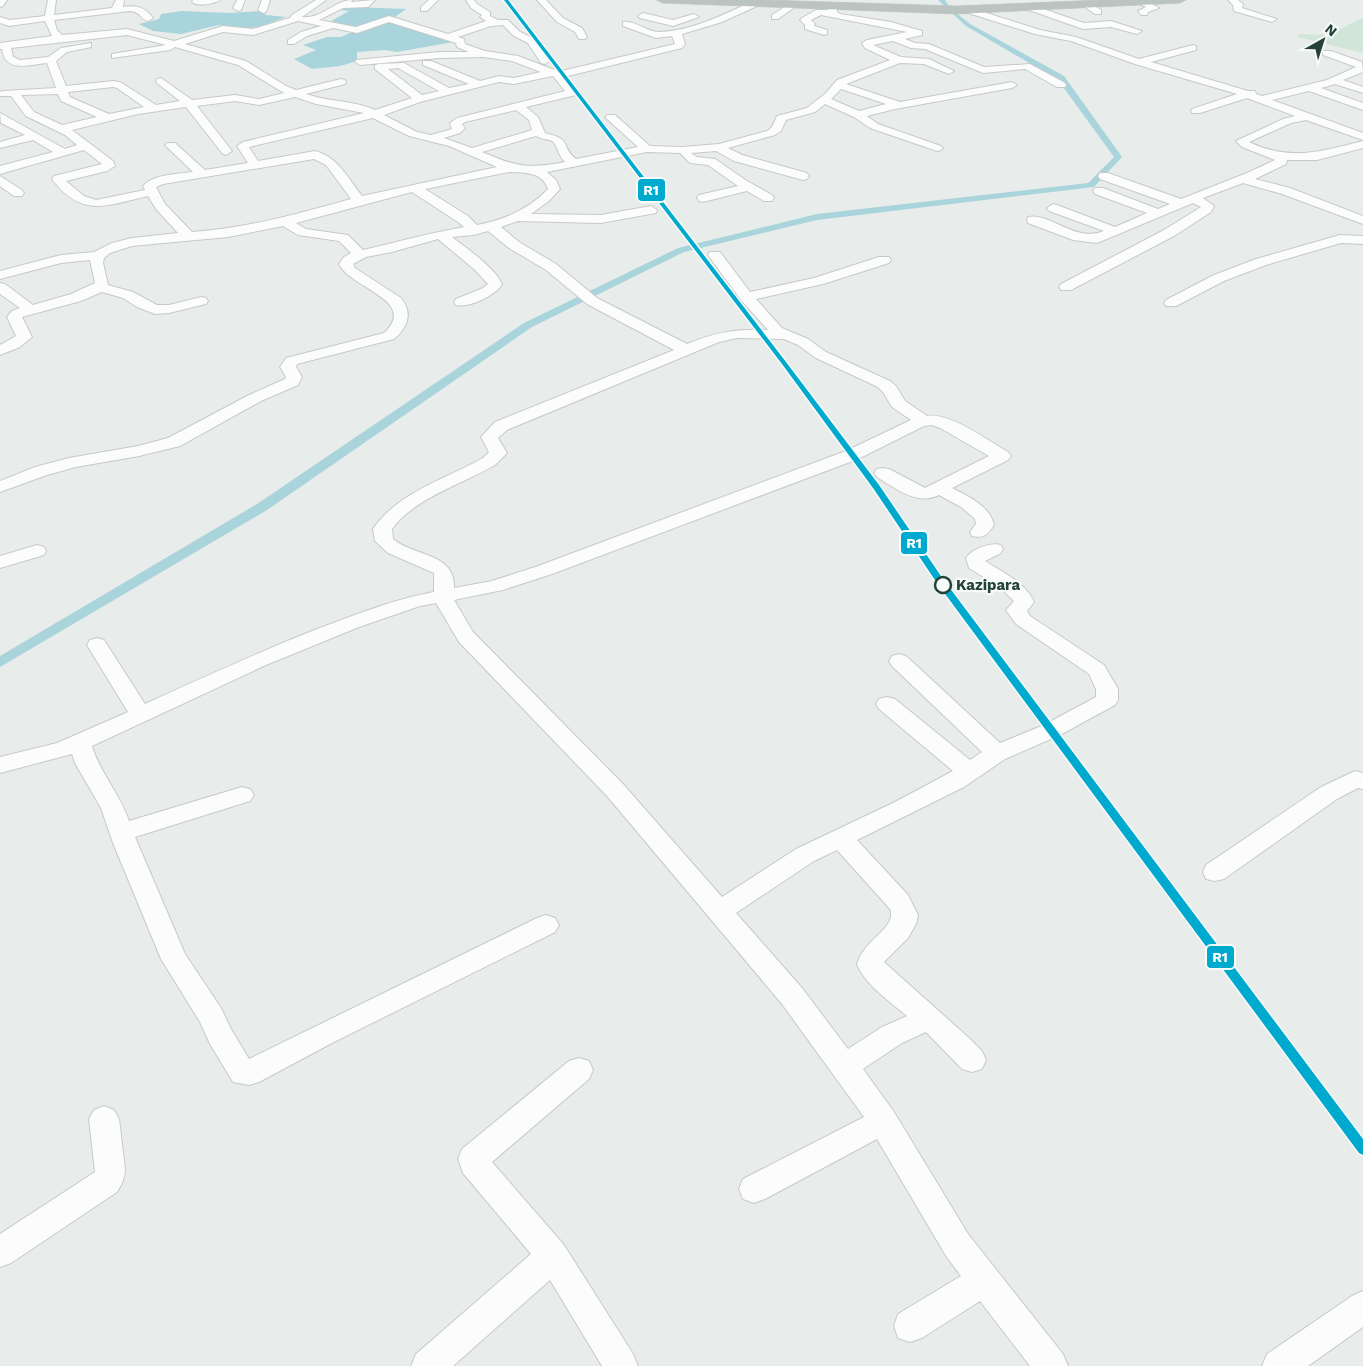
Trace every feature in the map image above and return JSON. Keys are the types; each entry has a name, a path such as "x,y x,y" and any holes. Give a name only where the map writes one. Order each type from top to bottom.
{"highway":[{"path":"663,0 792,6 833,10 902,4 942,10 961,9 994,14 1029,7 1086,3 1143,8 1180,0"}],"street":[{"path":"2,9 3,0"},
{"path":"263,10 266,0"},
{"path":"116,56 174,45 223,29 250,32 260,30 290,13 322,0"},
{"path":"309,21 345,2 366,5 372,0"},
{"path":"424,9 434,0"},
{"path":"470,0 474,6 487,14 485,17 495,22"},
{"path":"541,0 556,17 579,30 582,37"},
{"path":"1086,3 1107,0"},
{"path":"1232,0 1238,4 1236,9 1272,19"},
{"path":"196,2 218,1"},
{"path":"643,16 673,23 729,3"},
{"path":"1086,3 1098,12"},
{"path":"626,24 658,36 696,28 754,4"},
{"path":"775,17 792,6"},
{"path":"115,7 110,14 127,32"},
{"path":"0,31 115,7 140,10 148,18"},
{"path":"1029,7 1083,26 1111,24 1137,31"},
{"path":"31,10 96,35 127,32 234,60 282,88 325,104 364,109 413,134 445,141 510,168"},
{"path":"824,32 808,27 810,24 805,20 821,12 833,10 838,16 930,34"},
{"path":"290,13 309,21 360,30 389,19 461,41 460,45 485,55"},
{"path":"994,14 1038,32 1081,41 1139,62 1248,94 1363,137"},
{"path":"974,23 994,14 1002,14 1033,23"},
{"path":"469,19 481,26"},
{"path":"0,20 9,22 53,20"},
{"path":"53,20 2,44 8,58 11,61 20,63 51,60 66,49 101,42 96,35"},
{"path":"448,37 495,22 506,22 517,34 531,40 546,61"},
{"path":"260,30 295,40 334,25"},
{"path":"696,28 714,33"},
{"path":"918,31 919,33 913,35 892,37 869,42 866,45 899,60 925,61 956,74"},
{"path":"255,165 243,146 375,114 420,99 499,79 516,81 555,74 567,74 679,46 677,33"},
{"path":"892,37 914,46 926,46 983,70 1026,66 1061,85"},
{"path":"1139,62 1193,48"},
{"path":"1262,99 1335,81 1363,67 1328,53"},
{"path":"430,139 456,131 459,128 456,123 461,120 572,93 555,74 514,58 485,55 439,55 359,66 400,65 448,92"},
{"path":"858,116 897,106 974,92 1015,80 1004,69 978,57"},
{"path":"51,60 63,95 108,118"},
{"path":"100,287 102,284 96,263 97,256 100,252 116,247 164,238 236,232 286,223 360,201 510,168 537,169 575,164 647,149 682,150 717,147 771,133 781,118 811,110 824,100 838,84 899,60"},
{"path":"427,63 479,84"},
{"path":"379,67 420,99"},
{"path":"162,80 189,103 226,151"},
{"path":"1335,81 1363,90"},
{"path":"61,129 153,108 189,103 235,98 259,102 341,82"},
{"path":"838,84 860,94 881,98 897,106"},
{"path":"1196,110 1286,84"},
{"path":"0,95 14,93 63,95 124,88 153,108"},
{"path":"1312,88 1363,107"},
{"path":"974,92 989,100"},
{"path":"14,93 30,114 61,129 87,146 109,164 109,166 103,168 58,179 80,198 89,204 96,204 151,192"},
{"path":"939,98 954,105"},
{"path":"824,100 874,126 937,148"},
{"path":"920,102 942,110"},
{"path":"0,110 23,106"},
{"path":"518,106 534,118 538,132"},
{"path":"0,116 5,121 64,153"},
{"path":"1306,116 1276,126 1242,141 1246,145 1279,157 1317,156 1363,144"},
{"path":"611,117 647,149"},
{"path":"471,152 538,132 558,141 566,157 575,164"},
{"path":"292,134 315,155 330,162 360,201"},
{"path":"0,145 35,136"},
{"path":"171,145 203,174"},
{"path":"0,170 87,146"},
{"path":"717,147 738,158 802,176"},
{"path":"682,150 690,158 710,162 768,198"},
{"path":"188,236 160,206 149,186 153,183 315,155"},
{"path":"1033,220 1078,237 1097,239 1282,161 1279,157"},
{"path":"0,487 48,469 74,462 139,452 174,442 255,398 292,382 294,379 288,367 291,361 388,336 398,324 403,313 402,308 396,301 347,268 348,261 361,255 441,235 492,227 518,217 539,204 554,189 552,183 537,169"},
{"path":"1104,176 1182,204"},
{"path":"1242,179 1286,192 1363,220"},
{"path":"0,180 10,190"},
{"path":"703,198 748,187"},
{"path":"415,188 458,215 474,231"},
{"path":"1099,191 1158,213"},
{"path":"1066,286 1169,233 1208,207 1195,198"},
{"path":"1053,208 1115,231"},
{"path":"518,217 595,220 628,217 651,210"},
{"path":"286,223 303,232 343,238 361,255"},
{"path":"492,227 514,244 541,260 592,301 686,350"},
{"path":"441,235 480,267 495,283 495,286 488,291 461,302"},
{"path":"1171,303 1219,278 1261,262 1340,239 1363,240"},
{"path":"715,255 746,297 777,331 803,342 821,355 884,384 890,389 898,404 924,421"},
{"path":"0,275 57,261 97,256"},
{"path":"746,297 834,276 884,260"},
{"path":"0,350 22,340 24,337 14,318 17,314 89,293 100,287 128,295 155,310 169,309 201,301"},
{"path":"0,288 30,309"},
{"path":"788,335 724,335 501,426 493,431 489,437 498,453 492,461 399,510 383,528 382,536 385,542 393,548 434,564 442,570 445,581 444,596 458,626 474,647 615,790 792,996 845,1066 884,1122 946,1229 1051,1366"},
{"path":"0,765 63,749 312,638 416,601 496,586 545,570 852,455 924,421 933,420 956,429 1002,456 927,494 918,493 883,473"},
{"path":"939,488 971,506 983,516 985,525 979,532"},
{"path":"719,911 797,860 956,780 997,753 1077,718 1105,702 1108,696 1103,678 1097,670 1023,620 1016,610 1024,602 1023,599 1005,582 976,564 975,558 994,549"},
{"path":"0,562 37,551"},
{"path":"97,645 141,715"},
{"path":"898,661 997,753"},
{"path":"887,704 969,772"},
{"path":"80,742 86,763 113,808 121,832 174,959 211,1016 239,1067 246,1074 471,964 546,925"},
{"path":"1215,872 1329,793 1355,779 1363,781"},
{"path":"121,832 242,795"},
{"path":"840,838 899,902 904,913 905,918 899,928 871,957 870,965 928,1019 941,1028 972,1060"},
{"path":"845,1066 892,1035 928,1019"},
{"path":"579,1070 473,1159 474,1164 553,1256 621,1366"},
{"path":"0,1252 106,1182 110,1176 110,1169 104,1119"},
{"path":"754,1189 884,1122"},
{"path":"428,1366 553,1256"},
{"path":"910,1326 984,1280"},
{"path":"1279,1366 1363,1307"}],"green space":[{"path":"1363,18 1363,53 1297,37 1301,34 1328,35"}],"water":[{"path":"352,7 406,9 392,19 453,39 453,42 397,52 385,50 357,52 357,61 340,66 312,69 294,59 316,50 303,45 327,37 341,37 352,32 347,26 331,21 349,11 340,10"},
{"path":"182,11 230,13 261,11 266,15 286,17 260,27 235,29 219,25 181,34 153,31 139,24 159,19 161,14"}],"waterway":[{"path":"941,0 949,8"},
{"path":"0,662 262,507 528,325 681,250 817,217 1091,185 1118,157 1061,78 968,25 952,11"}],"transit line":[{"name":"R1","path":"506,0 784,363 876,487 940,581 1363,1149"}],"place":[{"name":"Kazipara","path":"943,585"}]}
